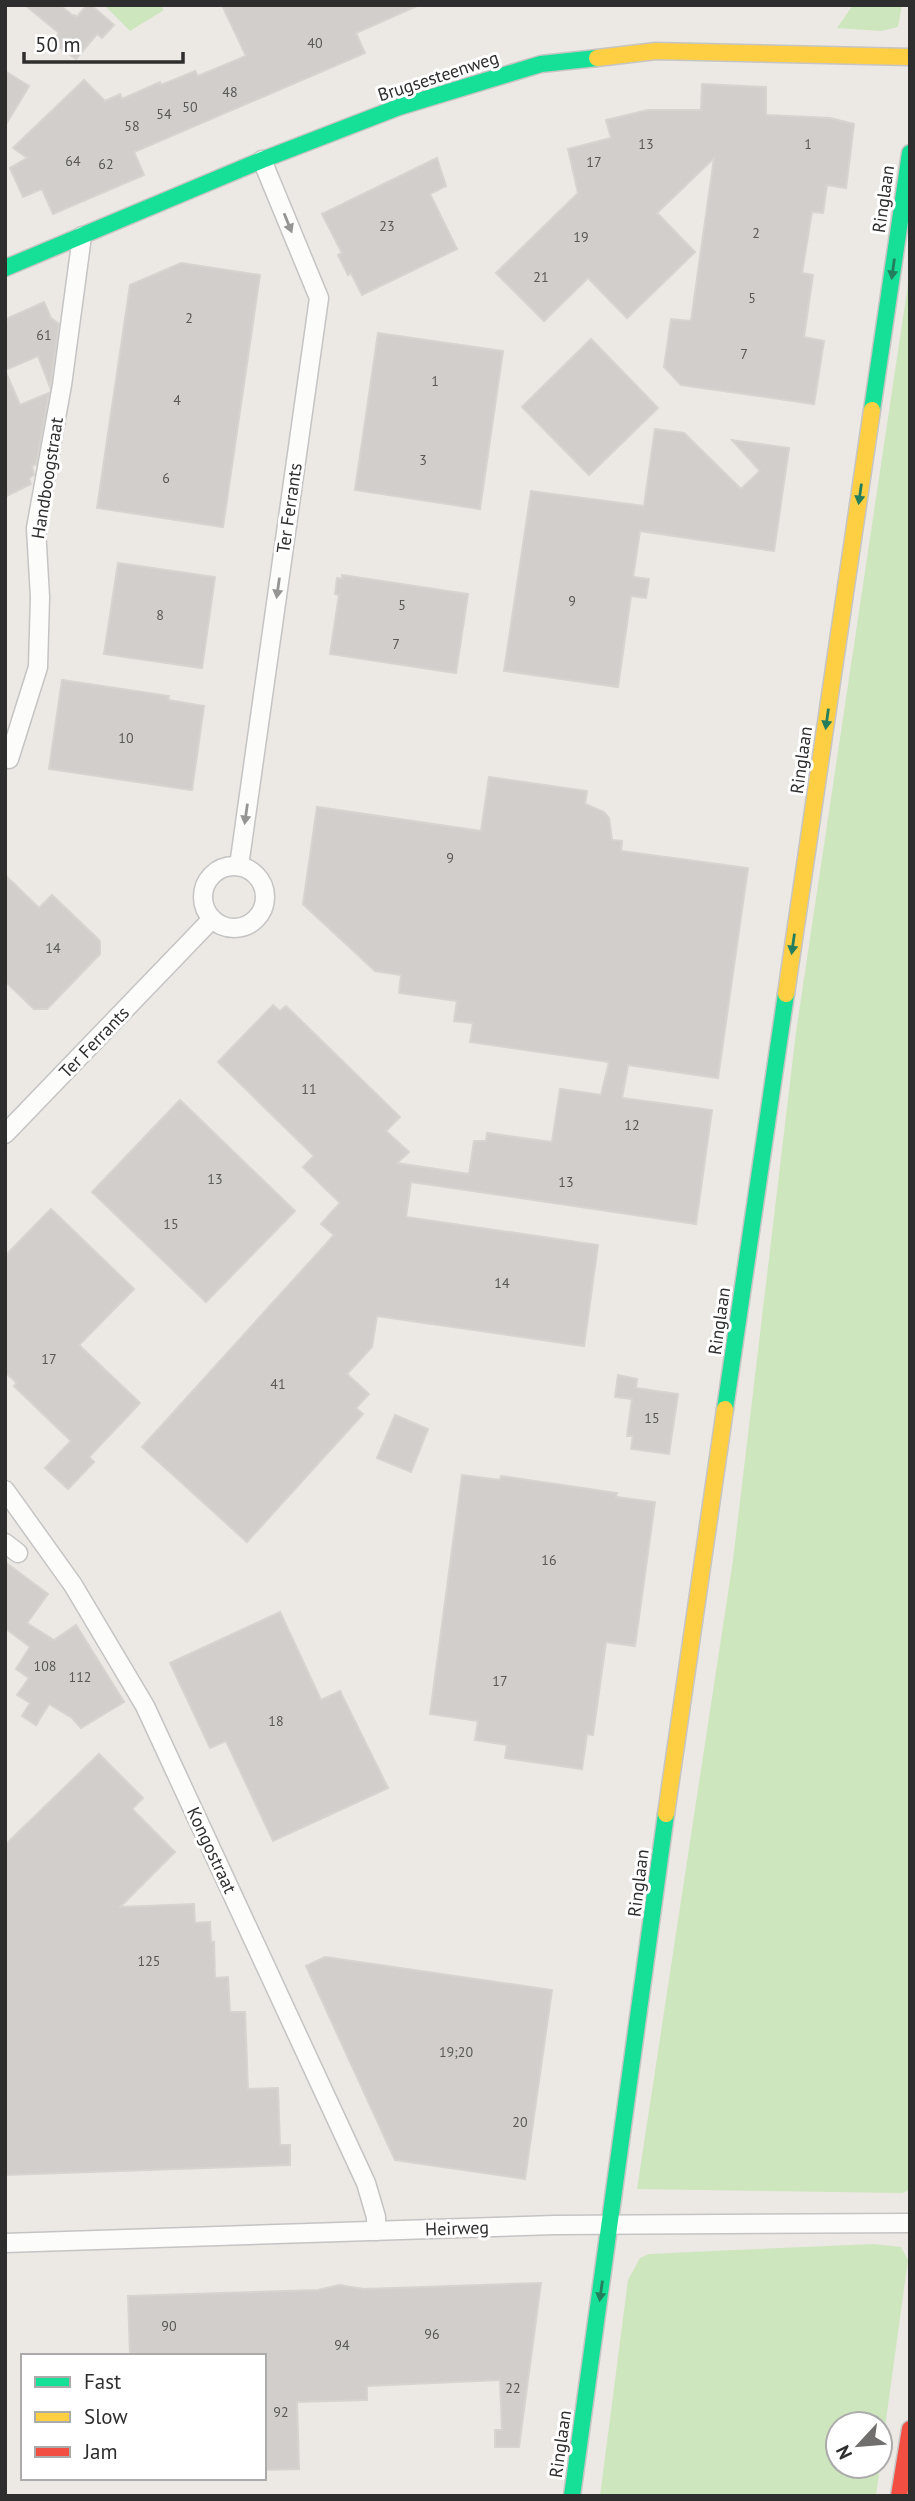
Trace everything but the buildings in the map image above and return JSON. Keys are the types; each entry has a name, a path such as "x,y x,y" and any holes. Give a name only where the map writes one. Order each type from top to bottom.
{"main road":[{"name":"Brugsesteenweg","path":"5,268 262,160 399,107 541,64 656,51 910,57"},
{"name":"Ringlaan","path":"572,2496 670,1783 910,153"},
{"path":"900,2496 910,2429"}],"street":[{"name":"Ter Ferrants","path":"239,866 319,298 262,160"},
{"name":"Handboogstraat","path":"9,759 38,667 40,597 36,528 62,385 82,236"},
{"path":"239,866 254,872 266,895 260,916 242,928 231,929 220,926 212,919 204,906 203,895 212,875 222,868 239,866"},
{"name":"Ter Ferrants","path":"5,1134 212,919"},
{"name":"Kongostraat","path":"5,1490 73,1585 145,1706 366,2183 376,2217 376,2231"},
{"name":"Heirweg","path":"5,2243 611,2223 910,2223"}],"green space":[{"path":"104,5 160,5 164,10 130,31"},
{"path":"853,5 902,5 898,27 881,31 837,28"},
{"path":"910,271 910,2190 902,2193 637,2189 733,1560 796,1032"},
{"path":"874,2244 901,2247 908,2260 887,2410 824,2410 824,2480 878,2480 876,2496 600,2496 628,2280 640,2258 649,2254"}],"traffic: fast":[{"path":"5,268 262,160 399,107 541,64 597,58"},
{"path":"872,410 910,153"},
{"path":"725,1409 786,994"},
{"path":"572,2496 666,1814"}],"traffic: slow":[{"path":"597,58 656,51 910,57"},
{"path":"786,994 872,410"},
{"path":"666,1814 725,1409"}],"traffic: jam":[{"path":"899,2496 910,2429"}]}
